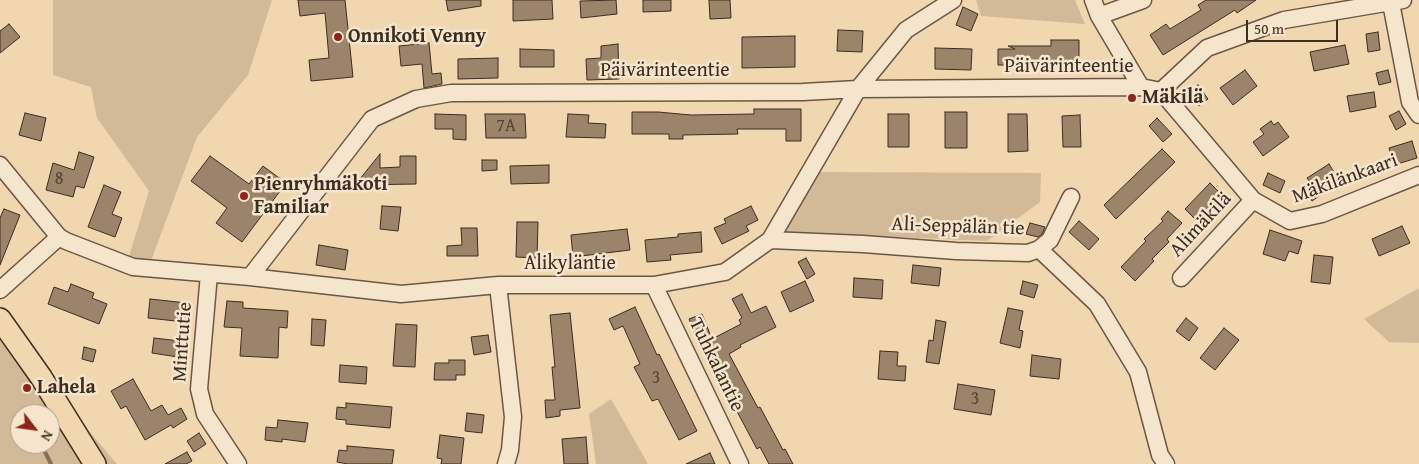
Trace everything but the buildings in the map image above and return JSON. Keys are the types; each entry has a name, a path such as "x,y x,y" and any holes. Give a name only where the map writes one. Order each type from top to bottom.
{"main road":[{"path":"0,319 41,377 95,464"}],"street":[{"name":"Alikyläntie","path":"0,166 59,237 133,267 250,277 400,294 498,285 654,286 725,272 770,240 858,89 906,30 953,0"},
{"path":"1093,0 1099,16 1141,87"},
{"path":"1099,16 1143,0"},
{"path":"1161,91 1207,48 1284,20 1397,1 1410,102 1419,115"},
{"name":"Päivärinteentie","path":"250,277 372,119 416,99 451,93 803,92 858,89 1141,87 1161,91"},
{"name":"Mäkilänkaari","path":"1161,91 1253,200 1290,221 1322,214 1419,175"},
{"path":"1039,249 1050,240 1071,196"},
{"name":"Alimäkilä","path":"1181,278 1253,200"},
{"path":"0,290 59,237"},
{"name":"Ali-Seppälän tie","path":"770,240 956,251 1028,253 1039,249 1097,304 1138,372 1160,455 1166,464"},
{"name":"Minttutie","path":"210,274 199,389 206,414 238,464"},
{"path":"498,285 513,417 510,450 506,464"},
{"name":"Tuhkalantie","path":"654,286 740,464"}],"shaded area":[{"path":"53,0 272,0 248,75 197,137 148,269 126,266 149,191 97,118 91,87 53,75"},
{"path":"976,0 1075,0 1085,24 981,16"},
{"path":"820,172 1041,173 1040,202 987,241 784,232"},
{"path":"1419,288 1419,343 1389,342 1364,319"},
{"path":"0,308 89,431 117,464 0,464"},
{"path":"611,399 648,464 596,464 589,414"}],"waterway":[{"path":"46,454 51,464"}],"place":[{"name":"Onnikoti Venny","path":"338,37"},
{"name":"Mäkilä","path":"1132,98"},
{"name":"Pienryhmäkoti Familiar","path":"244,196"},
{"name":"Lahela","path":"27,388"}]}
